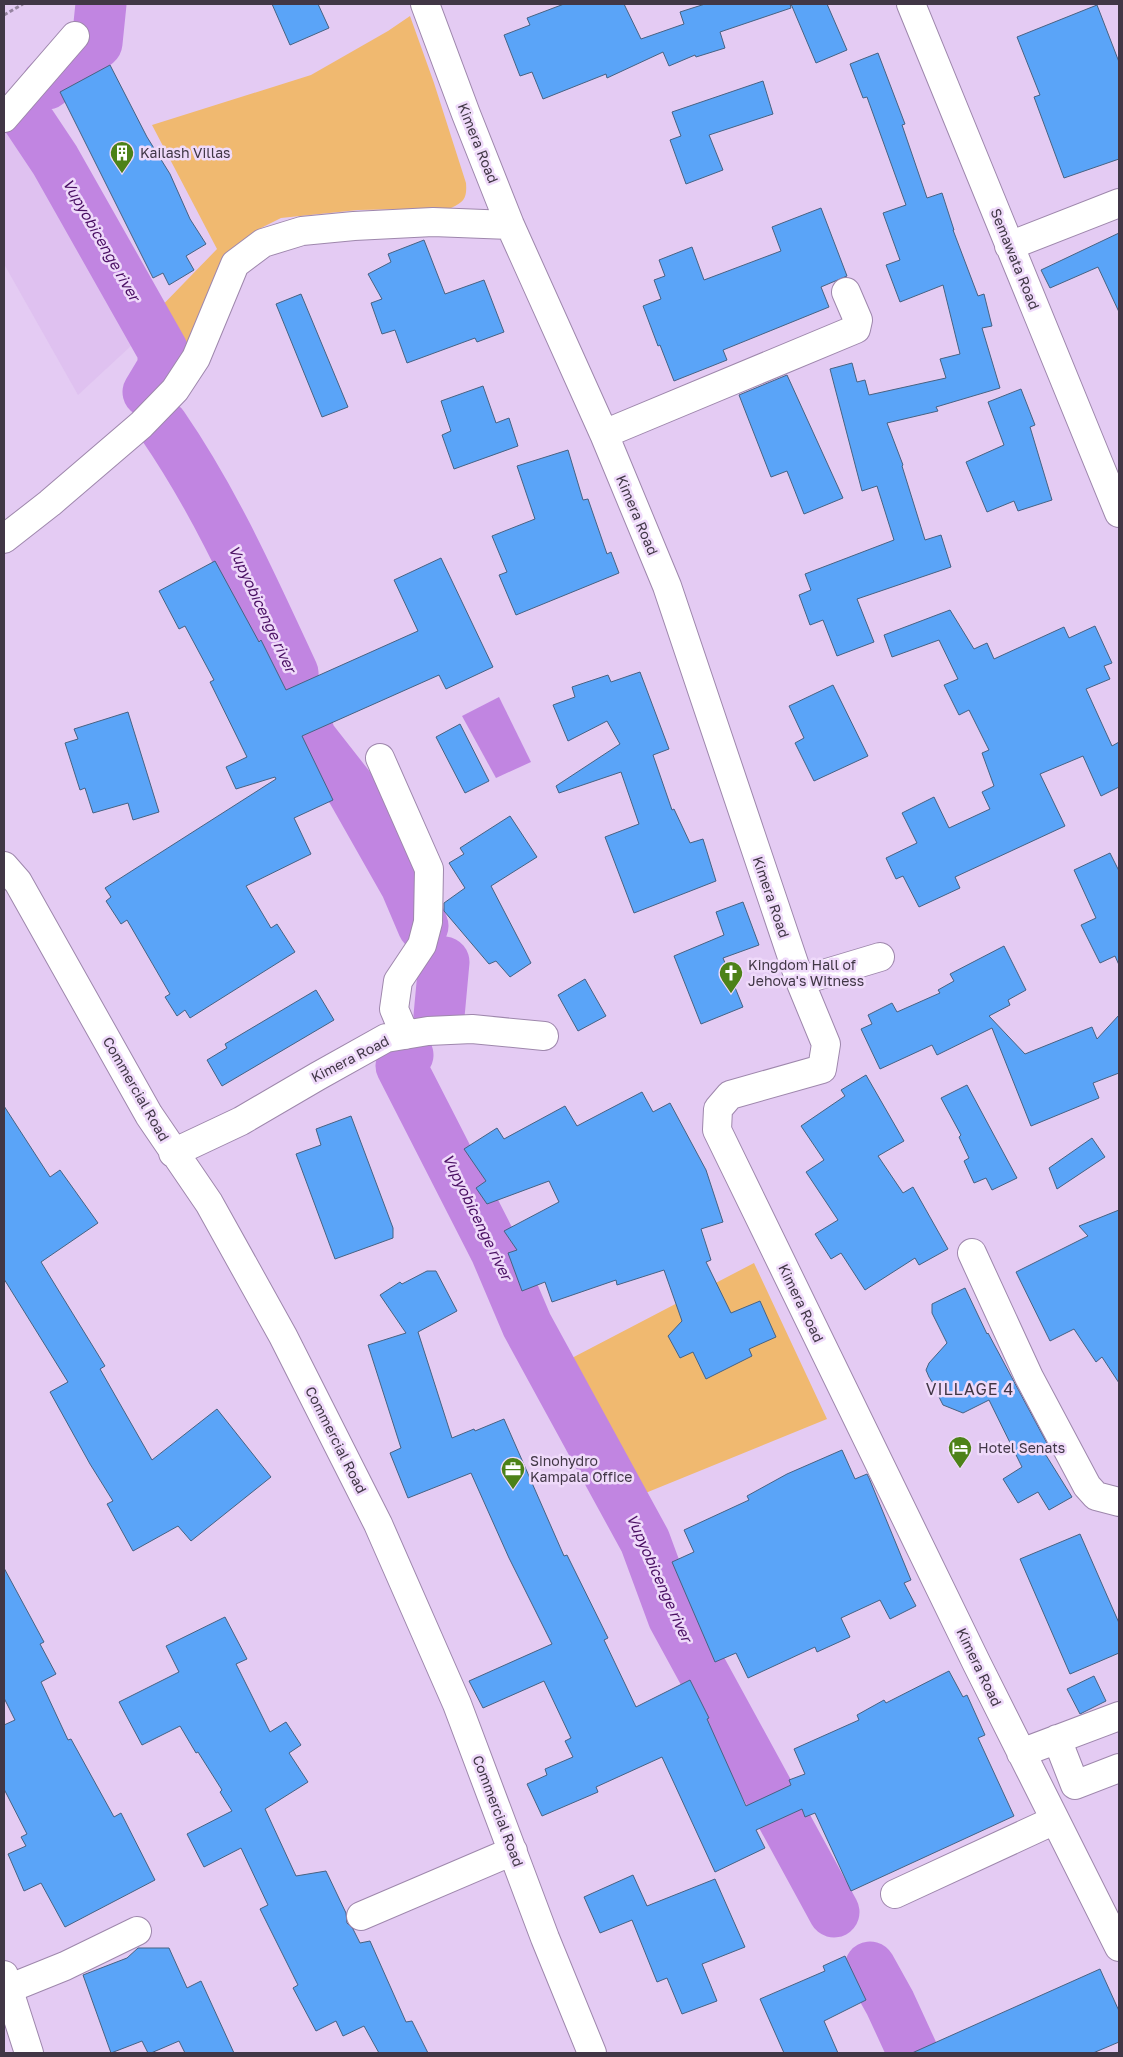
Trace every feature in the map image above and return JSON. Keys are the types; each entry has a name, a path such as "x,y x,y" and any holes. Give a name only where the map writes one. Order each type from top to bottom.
{"street":[{"name":"Kimera Road","path":"425,4 510,225 604,434 667,586 800,981 826,1044 822,1069 730,1095 718,1109 717,1130 1021,1753 1119,1947"},
{"name":"Semawata Road","path":"912,4 1119,513"},
{"path":"4,118 75,36"},
{"path":"1009,246 1119,204"},
{"path":"4,539 50,503 141,425 175,390 196,358 235,264 263,243 302,231 354,226 433,222 510,225"},
{"path":"604,434 856,329 858,320 846,292"},
{"path":"380,758 429,870 428,922 422,945 398,982 394,1009 405,1035"},
{"name":"Commercial Road","path":"4,866 18,882 149,1115 173,1153 209,1203 279,1328 378,1524 458,1704 545,1938 592,2053"},
{"path":"800,981 880,957"},
{"name":"Kimera Road","path":"173,1153 240,1121 386,1038 428,1031 472,1029 544,1036"},
{"path":"972,1253 1029,1377 1087,1486 1096,1496 1119,1502"},
{"path":"1021,1753 1119,1716"},
{"path":"1056,1739 1075,1786 1119,1768"},
{"path":"895,1894 1055,1820"},
{"path":"361,1916 513,1851"},
{"path":"24,2051 6,1982 65,1966 137,1931"}],"path":[{"path":"4,15 23,4"}],"shaded area":[{"path":"410,16 466,183 464,198 459,204 451,208 358,210 281,218 257,230 238,245 180,365 151,317 217,249 152,125 311,75 388,31"},
{"path":"18,117 147,331 78,395 4,264 4,132"},
{"path":"499,697 531,762 496,778 462,716"},
{"path":"754,1263 827,1419 643,1494 570,1359"}],"building":[{"path":"272,4 318,4 329,28 290,45"},
{"path":"564,4 624,4 641,39 684,24 680,12 705,4 790,4 791,8 720,32 725,48 696,57 695,55 669,66 663,52 607,78 606,74 543,99 532,72 520,76 504,35 530,25 527,18"},
{"path":"791,4 827,4 847,50 816,63"},
{"path":"1097,5 1119,62 1119,159 1064,178 1034,97 1040,95 1017,37"},
{"path":"878,53 905,124 902,125 927,198 942,193 953,230 978,296 984,294 992,326 982,328 1000,388 936,407 938,411 887,423 903,465 925,540 941,535 951,567 857,599 874,642 837,656 823,620 810,625 799,595 811,590 805,574 894,540 877,486 862,491 830,369 852,363 857,382 865,380 869,395 946,378 940,359 960,354 943,285 900,302 886,265 900,260 883,213 906,205 867,97 863,98 850,64"},
{"name":"Kailash Villas","path":"110,65 147,137 170,174 190,219 206,244 186,256 194,270 169,285 163,273 153,278 60,92"},
{"path":"763,81 773,114 709,135 723,170 686,184 670,140 681,136 672,112"},
{"path":"821,208 847,276 821,287 829,307 723,350 727,360 674,381 643,306 661,299 654,280 665,276 659,260 692,247 704,280 781,251 772,227"},
{"path":"1119,233 1119,312 1098,267 1050,288 1041,270"},
{"path":"424,240 445,294 484,280 504,332 477,342 475,338 407,363 395,330 382,334 371,303 382,299 368,274 391,262 388,254"},
{"path":"301,294 348,407 322,417 276,304"},
{"path":"787,375 843,498 804,514 787,471 771,477 739,395"},
{"path":"483,386 496,423 509,418 518,446 454,469 442,435 451,431 441,401"},
{"path":"1021,389 1035,425 1030,427 1052,500 1018,511 1014,501 987,512 966,462 1004,445 988,402"},
{"path":"568,450 583,500 588,499 607,554 611,552 619,573 516,615 499,575 507,572 492,536 535,519 517,466"},
{"path":"441,558 493,667 446,689 439,675 302,736 333,800 294,818 311,854 246,886 271,928 277,924 295,952 190,1018 185,1010 177,1016 165,997 170,994 127,920 121,924 106,901 111,897 105,888 276,779 275,777 236,789 226,767 247,757 210,682 214,680 185,626 179,629 159,591 215,561 259,642 261,640 286,690 418,631 394,580"},
{"path":"950,610 974,649 987,643 994,659 1064,627 1069,638 1095,626 1112,663 1104,666 1110,679 1086,689 1112,746 1119,742 1119,787 1101,796 1083,756 1040,774 1065,826 955,877 960,888 919,907 903,876 896,879 886,858 917,843 902,813 934,797 949,828 990,809 982,792 994,786 982,753 989,750 969,710 959,715 944,685 958,679 939,640 892,657 884,635"},
{"path":"640,672 669,749 653,755 672,810 674,809 690,843 703,839 716,881 634,913 605,837 639,824 621,772 559,793 556,786 620,744 607,721 568,741 553,705 575,697 572,687 608,675 611,682"},
{"path":"833,685 868,756 814,781 795,743 804,738 789,706"},
{"path":"128,712 159,812 133,820 128,803 93,813 85,788 80,790 65,743 78,739 74,729"},
{"path":"460,724 489,781 465,793 436,737"},
{"path":"510,816 537,857 491,886 531,963 510,977 496,961 489,964 444,911 444,903 465,888 449,863 464,854 460,848"},
{"path":"1110,853 1119,871 1119,965 1115,956 1100,963 1081,925 1096,918 1074,870"},
{"path":"743,902 759,945 723,958 743,1007 701,1024 674,956 724,935 716,912"},
{"path":"1004,946 1026,990 1008,1000 1010,1005 989,1016 1025,1054 1092,1027 1097,1039 1119,1015 1119,1073 1093,1083 1099,1098 1031,1126 992,1028 937,1055 932,1045 880,1069 861,1029 872,1024 868,1015 892,1003 897,1012 940,993 938,990 954,981 950,974"},
{"path":"585,979 606,1016 578,1031 558,995"},
{"path":"316,990 334,1020 222,1086 207,1060 227,1048 225,1044"},
{"path":"866,1075 904,1141 878,1156 903,1193 913,1187 948,1249 919,1265 915,1258 865,1290 841,1253 831,1259 815,1234 838,1220 806,1172 824,1160 801,1126 845,1096 841,1090"},
{"path":"967,1085 1017,1178 992,1190 986,1178 974,1183 964,1161 969,1158 959,1137 961,1135 941,1098"},
{"path":"642,1092 653,1112 670,1103 706,1170 723,1222 701,1229 711,1260 706,1262 731,1313 760,1301 776,1337 749,1349 752,1356 706,1379 693,1352 680,1358 668,1336 682,1321 664,1270 617,1285 616,1280 552,1302 545,1282 522,1291 508,1253 517,1250 504,1231 559,1202 549,1181 487,1204 476,1188 486,1181 464,1149 497,1128 504,1139 565,1106 577,1126"},
{"path":"4,1106 50,1177 60,1170 98,1223 41,1262 105,1366 100,1369 152,1460 217,1409 271,1477 191,1541 178,1526 133,1551 107,1504 113,1501 50,1392 68,1382 4,1279"},
{"path":"351,1116 393,1228 393,1238 335,1259 296,1154 321,1145 316,1129"},
{"path":"1092,1138 1105,1157 1057,1189 1049,1168"},
{"path":"1119,1210 1119,1383 1102,1357 1096,1362 1074,1329 1050,1341 1016,1272 1088,1236 1079,1226"},
{"path":"427,1271 436,1271 457,1311 418,1332 452,1438 504,1419 564,1556 567,1555 608,1638 604,1640 636,1707 690,1680 709,1718 707,1719 746,1806 791,1785 789,1780 805,1774 794,1749 859,1720 857,1715 884,1700 886,1703 949,1671 963,1697 967,1695 985,1735 978,1738 1014,1816 851,1891 815,1813 805,1817 802,1809 756,1830 765,1848 715,1872 662,1757 596,1787 598,1792 542,1816 527,1784 547,1775 545,1769 573,1757 565,1741 571,1738 544,1681 483,1708 469,1681 552,1644 509,1558 471,1473 408,1498 390,1453 401,1448 368,1345 406,1333 380,1295 400,1282 402,1284"},
{"path":"965,1288 987,1334 1050,1449 1044,1452 1072,1497 1049,1510 1038,1492 1018,1503 1003,1479 1022,1467 989,1400 963,1413 943,1405 939,1397 940,1394 926,1370 929,1363 947,1343 932,1313 932,1304"},
{"path":"842,1450 855,1479 867,1474 869,1478 911,1580 904,1583 916,1606 890,1619 880,1600 841,1618 850,1637 817,1652 815,1647 748,1678 736,1653 715,1662 672,1562 694,1552 684,1530 749,1500 747,1496 787,1474"},
{"path":"1080,1534 1119,1623 1119,1653 1070,1674 1020,1559"},
{"path":"4,1568 44,1642 40,1644 56,1674 41,1682 68,1740 71,1739 114,1817 121,1813 155,1880 65,1927 41,1883 24,1891 8,1854 26,1846 21,1837 27,1834 4,1789 4,1725 15,1720 4,1698"},
{"path":"225,1617 247,1659 236,1664 270,1732 286,1722 301,1745 289,1753 308,1782 265,1809 296,1876 326,1871 346,1913 347,1923 353,1929 360,1943 370,1941 406,2022 412,2021 428,2053 379,2053 364,2026 343,2036 336,2021 316,2031 293,1988 298,1985 260,1909 268,1905 241,1848 204,1867 187,1834 232,1811 220,1792 222,1790 180,1726 142,1745 119,1702 179,1672 166,1646"},
{"path":"1094,1676 1106,1701 1080,1714 1067,1689"},
{"path":"633,1875 647,1906 715,1879 745,1947 702,1964 717,2001 682,2014 667,1978 657,1982 632,1920 600,1933 584,1897"},
{"path":"138,1948 169,1948 187,1988 201,1981 234,2053 185,2053 179,2041 148,2053 142,2041 111,2053 83,1975 127,1958"},
{"path":"845,1956 866,2000 824,2021 838,2053 784,2053 760,1999 825,1971 823,1966"},
{"path":"1100,1969 1119,2011 1119,2042 1093,2053 912,2053"}],"waterway":[{"name":"Vupyobicenge river","path":"47,84 97,43 101,4"},
{"name":"Vupyobicenge river","path":"27,118 55,160 163,351 163,367 148,392"},
{"name":"Vupyobicenge river","path":"163,426 200,485 264,610 293,673 294,689 311,738 351,789 406,886 423,926"},
{"name":"Vupyobicenge river","path":"439,1016 444,962"},
{"name":"Vupyobicenge river","path":"408,1055 401,1066 496,1252 527,1325 645,1541 673,1617 834,1912"},
{"name":"Vupyobicenge river","path":"870,1967 890,2003 913,2053"}],"place":[{"name":"Kailash Villas","path":"122,174"},
{"name":"Kingdom Hall of Jehova's Witness","path":"731,994"},
{"name":"Hotel Senats","path":"960,1469"},
{"name":"Sinohydro Kampala Office","path":"513,1490"}],"district":[{"name":"VILLAGE 4","path":"970,1389"}]}
